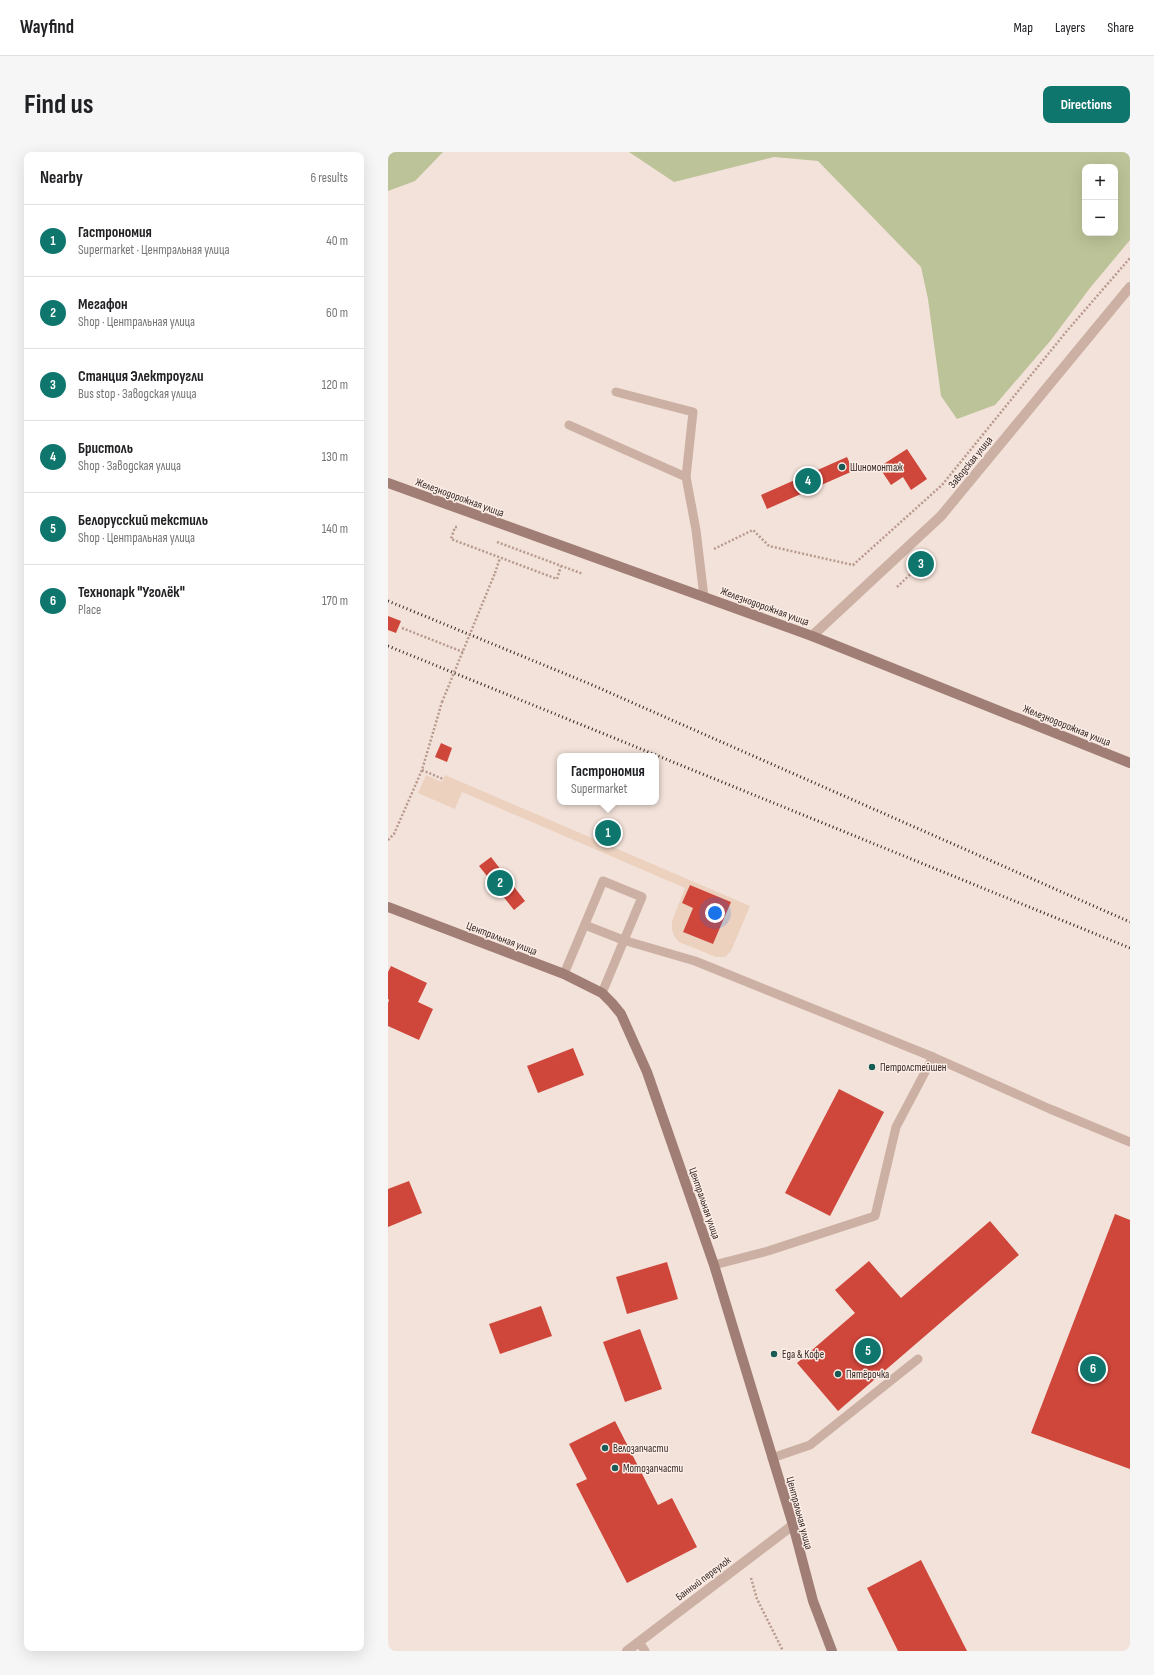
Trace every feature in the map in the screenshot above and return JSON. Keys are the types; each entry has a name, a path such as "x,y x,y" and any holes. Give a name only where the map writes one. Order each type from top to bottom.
{"main road":[{"name":"Железнодорожная улица","path":"388,483 812,636 1130,762"},
{"name":"Центральная улица","path":"388,907 564,974 602,993 621,1014 645,1066 714,1265 792,1525 813,1601 832,1651"}],"street":[{"name":"Заводская улица","path":"812,636 941,516 1130,287"},
{"name":"Банный переулок","path":"628,1651 642,1646 792,1525"}],"lane":[{"path":"616,392 693,412 686,477 704,597"},
{"path":"569,425 686,477"},
{"path":"564,974 603,881 642,897 602,993"},
{"path":"585,925 623,940 695,961 933,1057 1050,1109 1130,1142"},
{"path":"714,1265 768,1251 875,1216 896,1127 933,1057"},
{"path":"772,1458 810,1445 918,1359"}],"path":[{"path":"699,556 752,530 770,546 853,565 942,485 1066,332 1130,258"},
{"path":"462,529 455,526 451,539 557,580 561,566"},
{"path":"491,540 583,574"},
{"path":"388,840 394,834 422,770 442,702 500,558"},
{"path":"897,587 921,564"},
{"path":"402,628 462,652"},
{"path":"422,770 443,779"},
{"path":"750,1577 757,1599 783,1651"}],"green space":[{"path":"388,152 443,152 415,181 388,191"},
{"path":"629,152 1130,152 1130,240 1090,288 1051,340 995,405 957,419 941,396 928,299 921,267 818,161 774,157 674,182"}],"shaded area":[{"path":"426,775 442,782 445,775 750,906 731,951 725,957 716,957 679,942 674,936 672,921 685,888 462,792 455,809 418,793","holes":["690,885 731,902 713,944 683,932 693,908 682,903"]}],"building":[{"path":"907,449 927,479 911,490 903,477 891,485 879,467"},
{"path":"847,457 853,471 767,509 761,495"},
{"path":"388,616 401,621 396,633 388,630"},
{"path":"441,743 452,748 447,762 435,757"},
{"path":"491,857 525,901 514,910 479,866"},
{"path":"690,885 731,902 713,944 683,932 693,908 682,903"},
{"path":"391,966 427,983 418,1002 433,1009 419,1040 388,1026 388,972"},
{"path":"573,1048 584,1075 538,1093 527,1066"},
{"path":"839,1089 884,1112 830,1216 785,1193"},
{"path":"409,1181 422,1213 388,1227 388,1189"},
{"path":"1115,1214 1130,1220 1130,1469 1031,1433"},
{"path":"990,1221 1019,1255 838,1411 797,1363 855,1313 835,1290 869,1261 901,1298"},
{"path":"667,1262 678,1299 627,1314 616,1277"},
{"path":"541,1306 552,1336 500,1354 489,1324"},
{"path":"640,1329 662,1389 625,1402 603,1342"},
{"path":"615,1421 658,1505 672,1498 697,1547 627,1583 576,1484 587,1479 569,1444"},
{"path":"921,1560 967,1651 898,1651 867,1588"}],"railway":[{"path":"388,601 590,684 1130,922"},
{"path":"388,646 651,753"},
{"path":"659,756 1130,948"}],"place":[{"name":"Шиномонтаж","path":"842,467"},
{"name":"Бристоль","path":"808,481"},
{"name":"Станция Электроугли","path":"921,564"},
{"name":"Гастрономия","path":"608,833"},
{"name":"Мегафон","path":"500,883"},
{"name":"Петролстейшен","path":"872,1067"},
{"name":"Белорусский текстиль","path":"868,1351"},
{"name":"Еда & Кофе","path":"774,1354"},
{"name":"Технопарк \"Уголёк\"","path":"1093,1369"},
{"name":"Пятёрочка","path":"838,1374"},
{"name":"Велозапчасти","path":"605,1448"},
{"name":"Мотозапчасти","path":"615,1468"}]}
